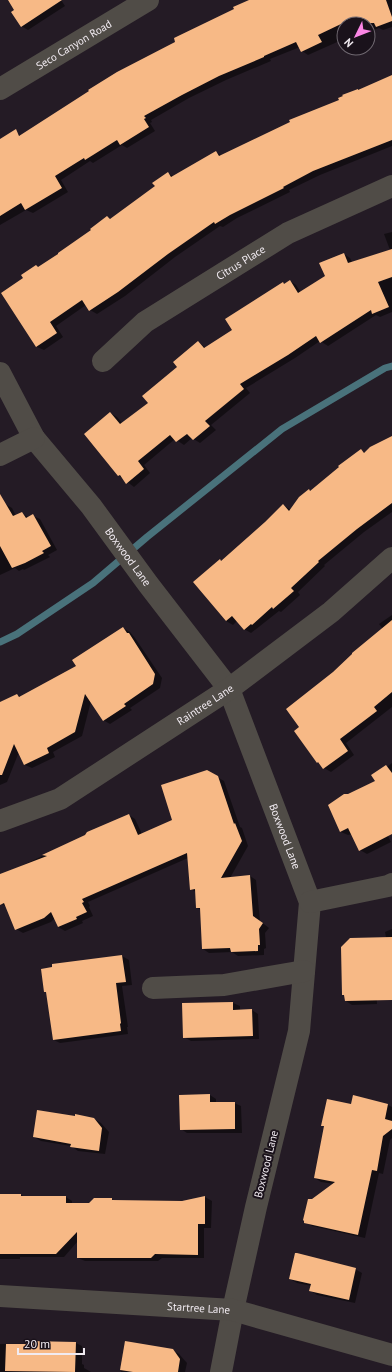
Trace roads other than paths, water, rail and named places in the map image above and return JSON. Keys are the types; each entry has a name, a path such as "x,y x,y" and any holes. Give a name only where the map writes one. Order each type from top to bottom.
{"street":[{"name":"Seco Canyon Road","path":"0,89 148,0"},
{"name":"Citrus Place","path":"103,361 145,322 288,233 392,186"},
{"name":"Boxwood Lane","path":"0,373 34,438 91,506 148,584 229,689 310,902 299,1031 256,1207 220,1372"},
{"path":"0,455 34,438"},
{"name":"Raintree Lane","path":"0,822 60,799 229,689 331,612 392,558"},
{"path":"310,902 392,884"},
{"path":"153,988 224,985 304,971"},
{"name":"Startree Lane","path":"0,1296 233,1310 392,1355"}],"waterway":[{"path":"0,642 17,634 93,583 147,537 282,429 385,368 392,366"}]}
